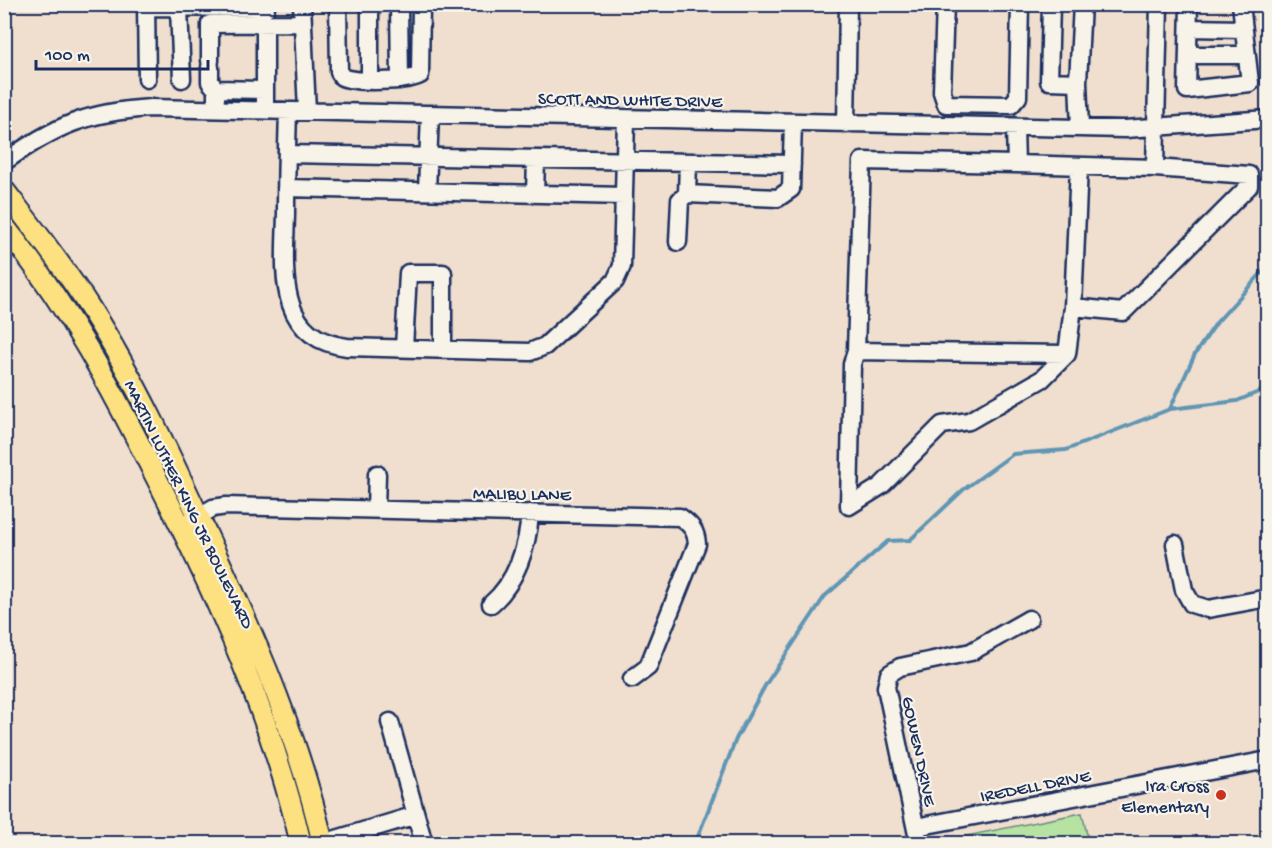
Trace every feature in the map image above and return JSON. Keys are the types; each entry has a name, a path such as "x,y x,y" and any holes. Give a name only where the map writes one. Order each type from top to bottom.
{"main road":[{"name":"MARTIN LUTHER KING JR BOULEVARD","path":"4,190 45,243 112,346 198,516 249,624 283,712 323,843"},
{"name":"MARTIN LUTHER KING JR BOULEVARD","path":"4,226 70,316 105,375 181,526 235,644 268,732 301,843"}],"street":[{"path":"147,79 146,6 266,8 266,4"},
{"path":"302,4 307,111"},
{"path":"338,4 339,72 345,79 370,80 411,80 420,75 421,4"},
{"path":"370,4 370,80"},
{"path":"399,4 400,80"},
{"path":"846,124 848,4"},
{"path":"945,4 942,92 946,104 1011,105 1018,98 1020,4"},
{"path":"1052,4 1049,81 1078,82"},
{"path":"1080,128 1078,82 1082,4"},
{"path":"1155,168 1159,4"},
{"path":"1189,4 1187,90 1250,83 1241,4"},
{"path":"179,8 182,79"},
{"path":"216,109 216,90 210,82 210,24 303,23"},
{"path":"265,24 265,110"},
{"path":"1189,28 1243,29"},
{"path":"1188,55 1247,55"},
{"path":"216,90 265,90"},
{"path":"242,90 242,110"},
{"name":"SCOTT AND WHITE DRIVE","path":"4,162 60,127 91,115 151,108 1080,128 1157,128 1268,119"},
{"path":"288,111 284,278 288,301 299,322 310,334 334,345 530,352 545,346 615,281 620,273 627,119"},
{"path":"427,191 430,114"},
{"path":"678,242 680,200 687,194 778,198 791,189 793,123"},
{"path":"1015,127 1016,164"},
{"path":"287,154 792,164"},
{"path":"535,194 536,159"},
{"path":"1074,308 1123,312 1249,186 1249,175 1155,168 1016,164 862,161 856,351 852,364 849,506 881,486 942,425 969,421 1042,379 1067,354 1074,308 1079,166"},
{"path":"687,194 688,162"},
{"path":"286,188 624,196"},
{"path":"404,348 408,273 443,273 443,349"},
{"path":"856,351 1067,354"},
{"path":"376,510 377,474"},
{"name":"MALIBU LANE","path":"181,526 213,508 226,506 680,517 692,525 697,534 698,544 648,667 632,679"},
{"path":"491,604 508,589 529,534 530,513"},
{"path":"1175,544 1184,590 1192,604 1208,609 1268,598"},
{"name":"GOWEN DRIVE","path":"918,835 886,687 889,674 900,668 971,652 1029,619"},
{"path":"390,722 424,843"},
{"name":"IREDELL DRIVE","path":"918,835 1268,760"},
{"path":"323,843 416,815"}],"green space":[{"path":"1082,813 1089,843 936,843 936,842"}],"waterway":[{"path":"695,844 736,739 766,684 825,596 888,541 910,540 963,490 1013,454 1066,450 1170,409 1195,354 1217,322 1268,266"},
{"path":"1170,409 1237,401 1268,388"}],"place":[{"name":"Ira Cross Elementary","path":"1221,795"}]}
